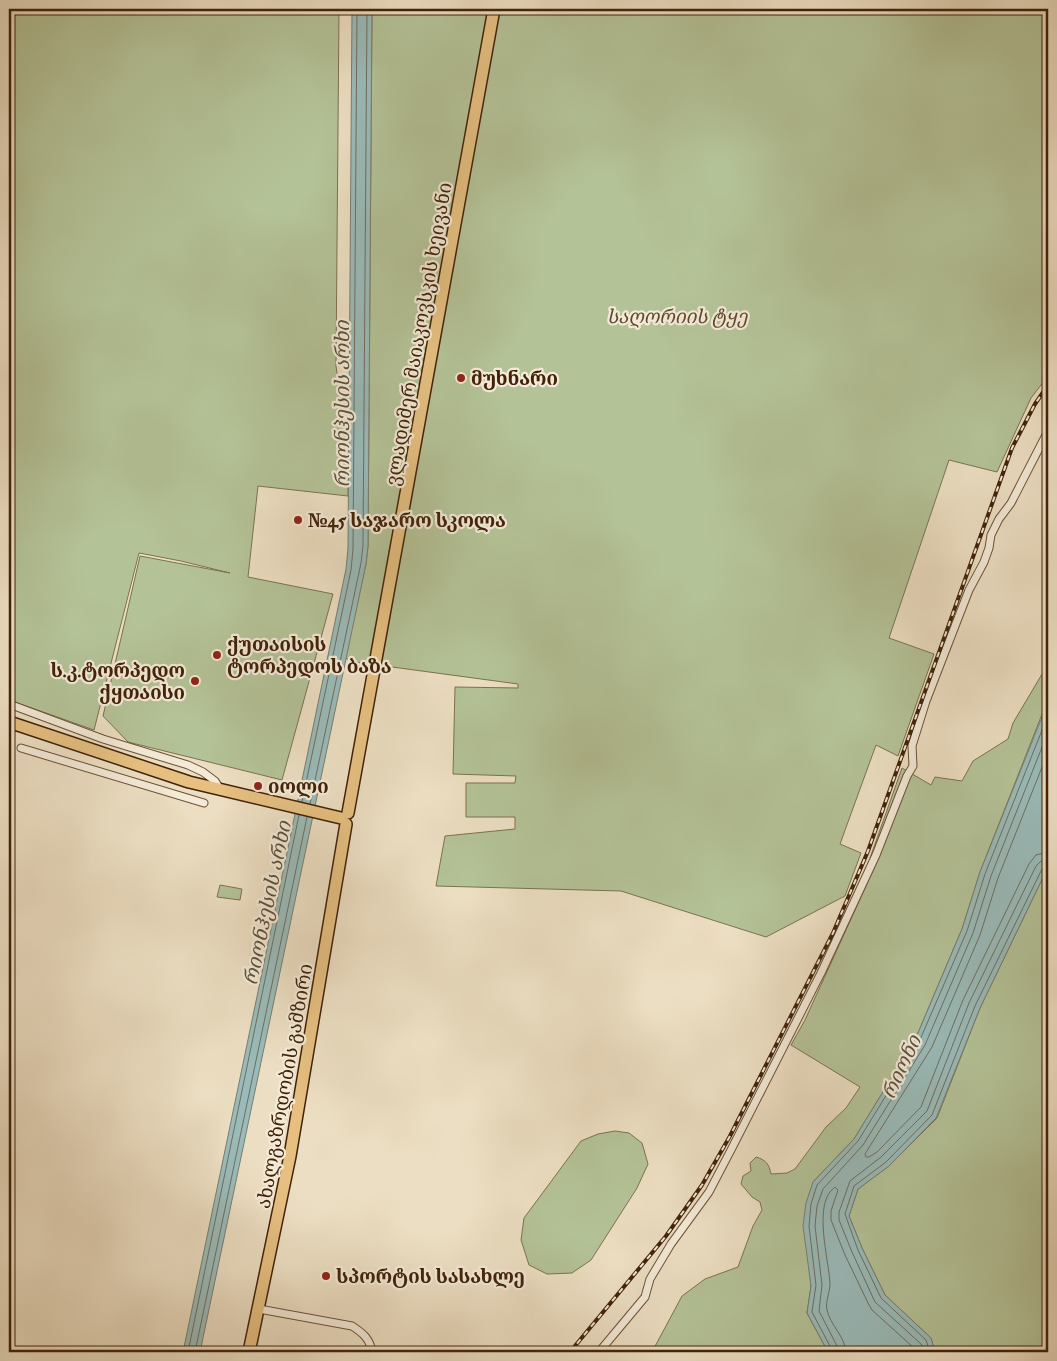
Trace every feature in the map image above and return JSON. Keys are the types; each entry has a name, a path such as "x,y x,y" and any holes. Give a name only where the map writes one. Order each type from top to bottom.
{"main road":[{"name":"ვლადიმერ მაიაკოვსკის ხეივანი","path":"345,818 494,9"},
{"path":"9,722 97,753 189,782 345,818"},
{"name":"ახალგაზრდობის გამზირი","path":"250,1352 290,1156 337,887 345,818"}],"street":[{"path":"599,1352 644,1298 650,1279 671,1244 709,1192 821,974 876,855 907,776 913,766 912,746 926,700 969,590 984,562 991,535 999,519 1011,503 1048,431"},
{"path":"9,704 103,739 188,765 203,772 215,781 220,790"},
{"path":"21,748 204,803"},
{"path":"259,1309 352,1326 365,1335 371,1345 372,1352"}],"green space":[{"path":"9,9 339,9 336,366 338,380 349,409 348,496 258,486 248,577 333,594 282,780 128,742 103,716 140,556 230,573 139,553 94,730 9,700"},
{"name":"საღორიის ტყე","path":"372,9 1048,9 1048,376 1031,398 997,472 949,460 889,638 934,654 898,756 876,745 840,844 861,853 845,896 766,937 621,891 436,886 445,836 515,829 515,817 466,817 466,783 515,783 516,776 453,774 455,687 518,688 518,684 355,662 345,658 366,564 368,546"},
{"path":"1048,664 1048,699 980,872 962,929 915,1040 854,1139 813,1182 809,1259 811,1286 807,1313 828,1352 652,1352 682,1296 705,1279 738,1267 753,1226 762,1210 760,1202 752,1197 741,1184 743,1176 751,1171 750,1163 756,1157 765,1161 771,1174 787,1173 795,1169 826,1127 846,1108 860,1087 791,1045 805,1020 876,864 870,858 902,768 931,785 935,777 962,781 973,761 1008,739 1013,723"},
{"path":"1048,867 1048,1352 935,1352 931,1338 885,1295 849,1216 858,1189 889,1166 937,1118 980,1008"},
{"path":"220,885 242,889 240,900 217,897"},
{"path":"615,1131 629,1133 642,1143 648,1164 637,1188 591,1260 572,1273 547,1274 529,1265 521,1240 524,1218 581,1141 598,1134"}],"water":[{"path":"352,9 372,9 368,546 366,564 200,1352 183,1352 346,569 348,548"},
{"name":"რიონი","path":"1048,702 1048,867 980,1008 936,1118 889,1166 858,1189 849,1216 885,1295 931,1338 935,1352 828,1352 807,1313 811,1286 803,1226 806,1203 813,1182 854,1139 915,1040 962,929 980,872"}],"railway":[{"path":"570,1352 666,1236 702,1185 730,1136 833,933 868,851 1012,448 1035,404 1048,385"}],"place":[{"name":"მუხნარი","path":"461,378"},
{"name":"№45 საჯარო სკოლა","path":"298,520"},
{"name":"ქუთაისის ტორპედოს ბაზა","path":"217,655"},
{"name":"ს.კ.ტორპედო ქყთაისი","path":"195,681"},
{"name":"იოლი","path":"258,786"},
{"name":"სპორტის სასახლე","path":"326,1276"}],"water label":[{"name":"რიონჰესის არხი","path":"342,404"},
{"name":"რიონჰესის არხი","path":"267,903"}]}
